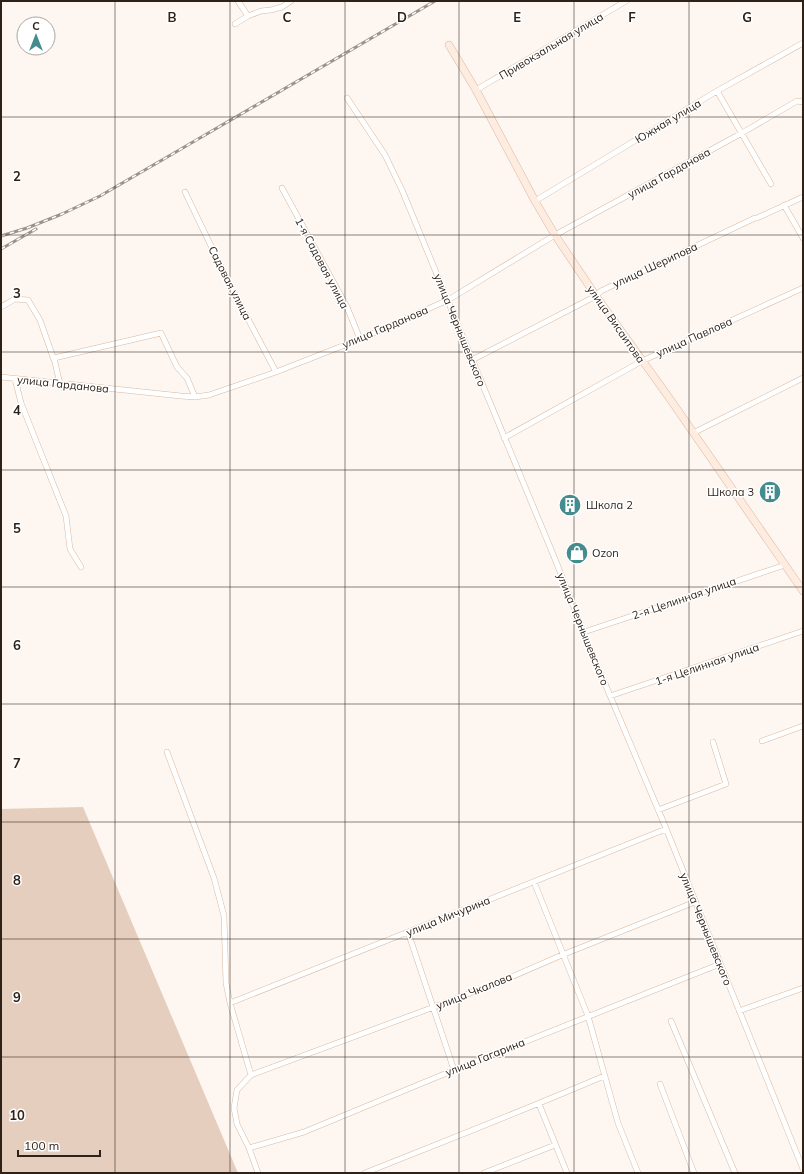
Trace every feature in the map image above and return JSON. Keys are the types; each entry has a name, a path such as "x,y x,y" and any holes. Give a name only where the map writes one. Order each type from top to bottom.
{"street":[{"path":"238,1 248,16"},
{"path":"234,24 261,11 282,7 291,1"},
{"name":"Привокзальная улица","path":"476,90 626,1"},
{"name":"Южная улица","path":"535,201 717,91 803,44"},
{"name":"улица Висаитова","path":"449,45 476,90 535,201 555,235 596,296 803,591"},
{"path":"717,91 772,184"},
{"name":"улица Чернышевского","path":"347,98 385,155 402,190 666,829 720,964 801,1156 803,1169"},
{"name":"улица Гарданова","path":"1,377 194,397 209,395 276,372 448,300 555,235 803,98"},
{"path":"797,101 803,102"},
{"name":"1-я Садовая улица","path":"282,188 347,306 360,338"},
{"name":"Садовая улица","path":"185,192 227,279 276,372"},
{"name":"улица Шерипова","path":"472,360 596,296 601,291 803,196"},
{"path":"784,205 803,238"},
{"name":"улица Павлова","path":"504,438 642,361 803,288"},
{"path":"1,307 15,299 28,300 40,320 60,384"},
{"path":"54,361 54,358 160,333 177,367 187,378 194,397"},
{"path":"693,433 803,378"},
{"path":"14,379 21,403 66,516 70,548 81,567"},
{"name":"2-я Целинная улица","path":"584,632 785,565"},
{"name":"1-я Целинная улица","path":"610,696 803,631"},
{"path":"762,741 803,726"},
{"path":"658,810 726,784 713,742"},
{"path":"167,752 214,878 224,916 226,982 230,1003 251,1075 237,1090 234,1108 237,1124 249,1148 258,1173"},
{"name":"улица Мичурина","path":"230,1003 666,829"},
{"path":"534,882 562,955 588,1016 618,1123 638,1173"},
{"name":"улица Чкалова","path":"251,1075 502,981 562,955 695,902"},
{"path":"408,932 454,1070"},
{"name":"улица Гагарина","path":"249,1148 304,1132 454,1070 720,964"},
{"path":"740,1011 803,988"},
{"path":"671,1021 734,1173"},
{"path":"365,1173 604,1076"},
{"path":"660,1084 694,1173"},
{"path":"538,1104 567,1173"},
{"path":"484,1173 555,1144"}],"shaded area":[{"path":"83,807 238,1173 1,1173 1,809"}],"railway":[{"path":"1,236 27,228 62,214 100,196 435,1"},
{"path":"1,249 36,229"}],"place":[{"name":"Школа 3","path":"770,492"},
{"name":"Школа 2","path":"570,505"},
{"name":"Ozon","path":"577,553"}]}
